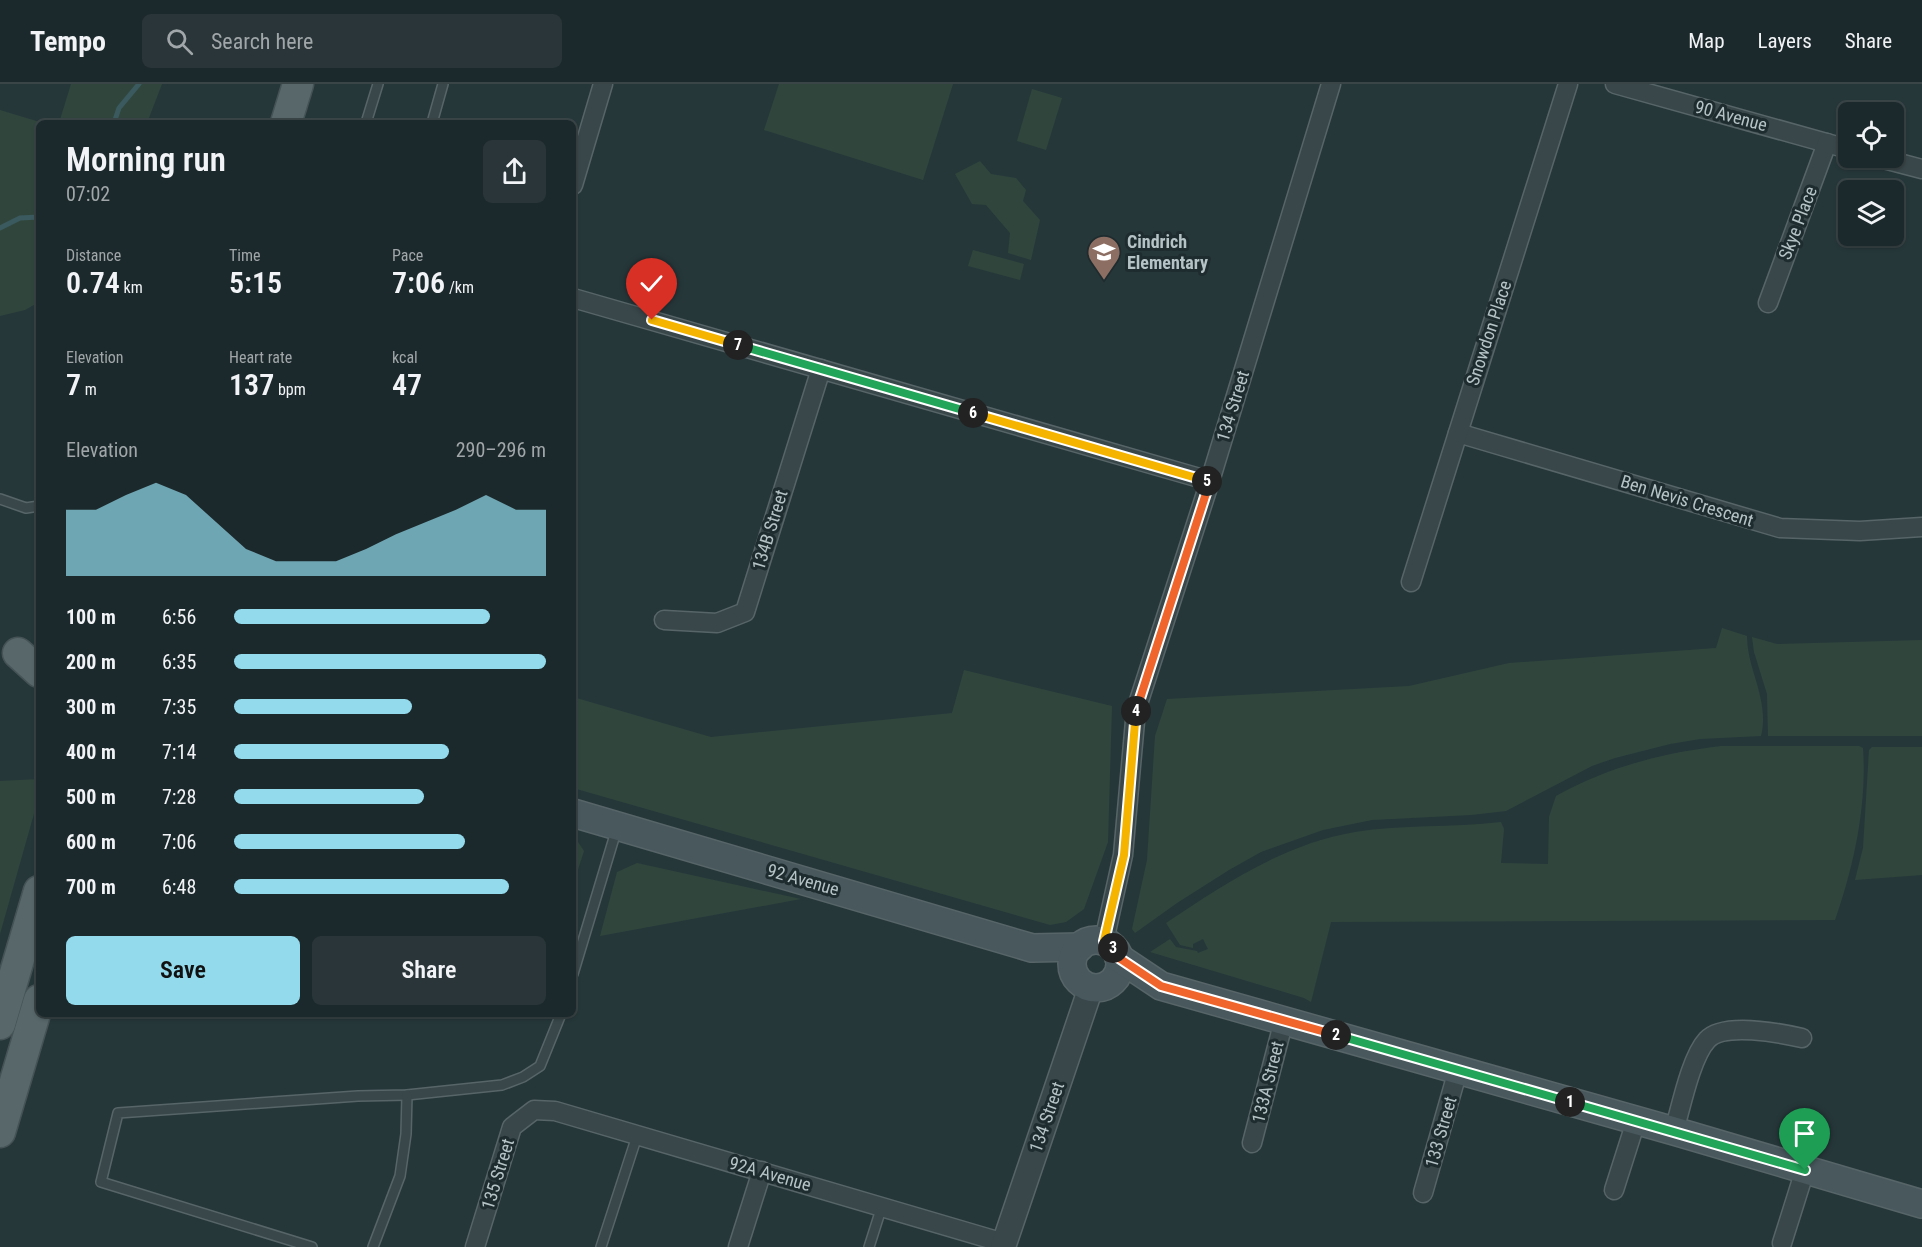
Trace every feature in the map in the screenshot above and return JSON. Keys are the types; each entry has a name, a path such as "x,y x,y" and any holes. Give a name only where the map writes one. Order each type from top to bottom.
{"main road":[{"path":"287,120 298,84"},
{"name":"92 Avenue","path":"576,814 1032,948 1041,957 1096,965"},
{"path":"0,1024 36,901"},
{"path":"1096,965 1161,986 1674,1131 1922,1204"},
{"path":"0,1132 36,1010"}],"street":[{"path":"576,175 603,84"},
{"name":"134 Street","path":"1004,1245 1096,965 1124,855 1136,710 1210,481 1331,84"},
{"name":"Snowdon Place","path":"1410,582 1568,84"},
{"name":"90 Avenue","path":"1615,84 1838,146"},
{"name":"Skye Place","path":"1768,303 1827,143"},
{"path":"1904,164 1922,169"},
{"path":"576,299 1210,481"},
{"name":"134B Street","path":"664,620 717,622 745,612 821,369"},
{"name":"Ben Nevis Crescent","path":"1458,433 1780,528 1860,531 1922,527"},
{"name":"133A Street","path":"1252,1143 1284,1020"},
{"path":"1674,1131 1691,1071 1708,1037 1733,1030 1770,1031 1802,1038"},
{"name":"133 Street","path":"1423,1193 1458,1070"},
{"name":"92A Avenue","path":"534,1110 555,1111 882,1206 1004,1245"},
{"name":"135 Street","path":"475,1247 513,1127 534,1110"},
{"path":"1614,1190 1636,1121"},
{"path":"1782,1243 1805,1170"},
{"path":"738,1247 762,1171"}],"lane":[{"path":"367,120 378,84"},
{"path":"433,120 444,84"},
{"path":"0,499 26,508 36,506"},
{"path":"576,964 618,826"},
{"path":"312,1247 101,1182 118,1113 407,1095 502,1085 523,1077 540,1066 560,1017"},
{"path":"373,1247 399,1176 406,1134 407,1095"},
{"path":"602,1247 637,1136"},
{"path":"869,1247 882,1206"}],"green space":[{"path":"71,84 162,84 148,120 60,120"},
{"path":"779,84 953,84 923,180 764,130"},
{"path":"1032,89 1062,98 1046,150 1017,141"},
{"path":"0,110 36,121 36,304 25,310 0,316"},
{"path":"980,161 991,174 1016,178 1026,190 1023,201 1040,220 1031,260 1008,253 1010,233 986,205 972,204 955,174"},
{"path":"973,250 1024,264 1020,280 968,266"},
{"path":"1722,628 1747,636 1750,661 1763,710 1761,736 1700,739 1615,758 1592,766 1506,811 1372,820 1323,830 1261,852 1177,903 1135,933 1132,929 1147,860 1155,736 1167,699 1409,686 1509,663 1716,648"},
{"path":"1752,637 1777,644 1922,640 1922,736 1768,736 1767,694 1754,652"},
{"path":"964,670 1112,706 1108,842 1084,909 1066,922 1050,925 576,789 576,698 711,737 952,713"},
{"path":"1721,746 1859,746 1863,748 1863,791 1858,835 1835,920 1331,922 1311,1002 1150,952 1170,939 1176,947 1198,953 1208,949 1203,939 1193,944 1193,948 1180,945 1166,923 1256,867 1304,846 1355,832 1501,822 1504,829 1501,863 1548,864 1549,817 1556,796 1616,769 1657,757"},
{"path":"1872,747 1922,747 1922,875 1855,880 1863,848 1869,750"},
{"path":"36,779 36,807 0,934 0,781"},
{"path":"576,842 584,851 576,876"},
{"path":"637,863 801,899 600,936 617,872"}],"waterway":[{"path":"115,120 119,108 139,84"},
{"path":"0,228 20,218 36,217"}],"place":[{"name":"Cindrich Elementary","path":"1104,281"}],"route":[{"path":"652,320 1210,481 1136,710 1124,855 1104,941 1112,946 1119,958 1161,986 1805,1170"}]}
